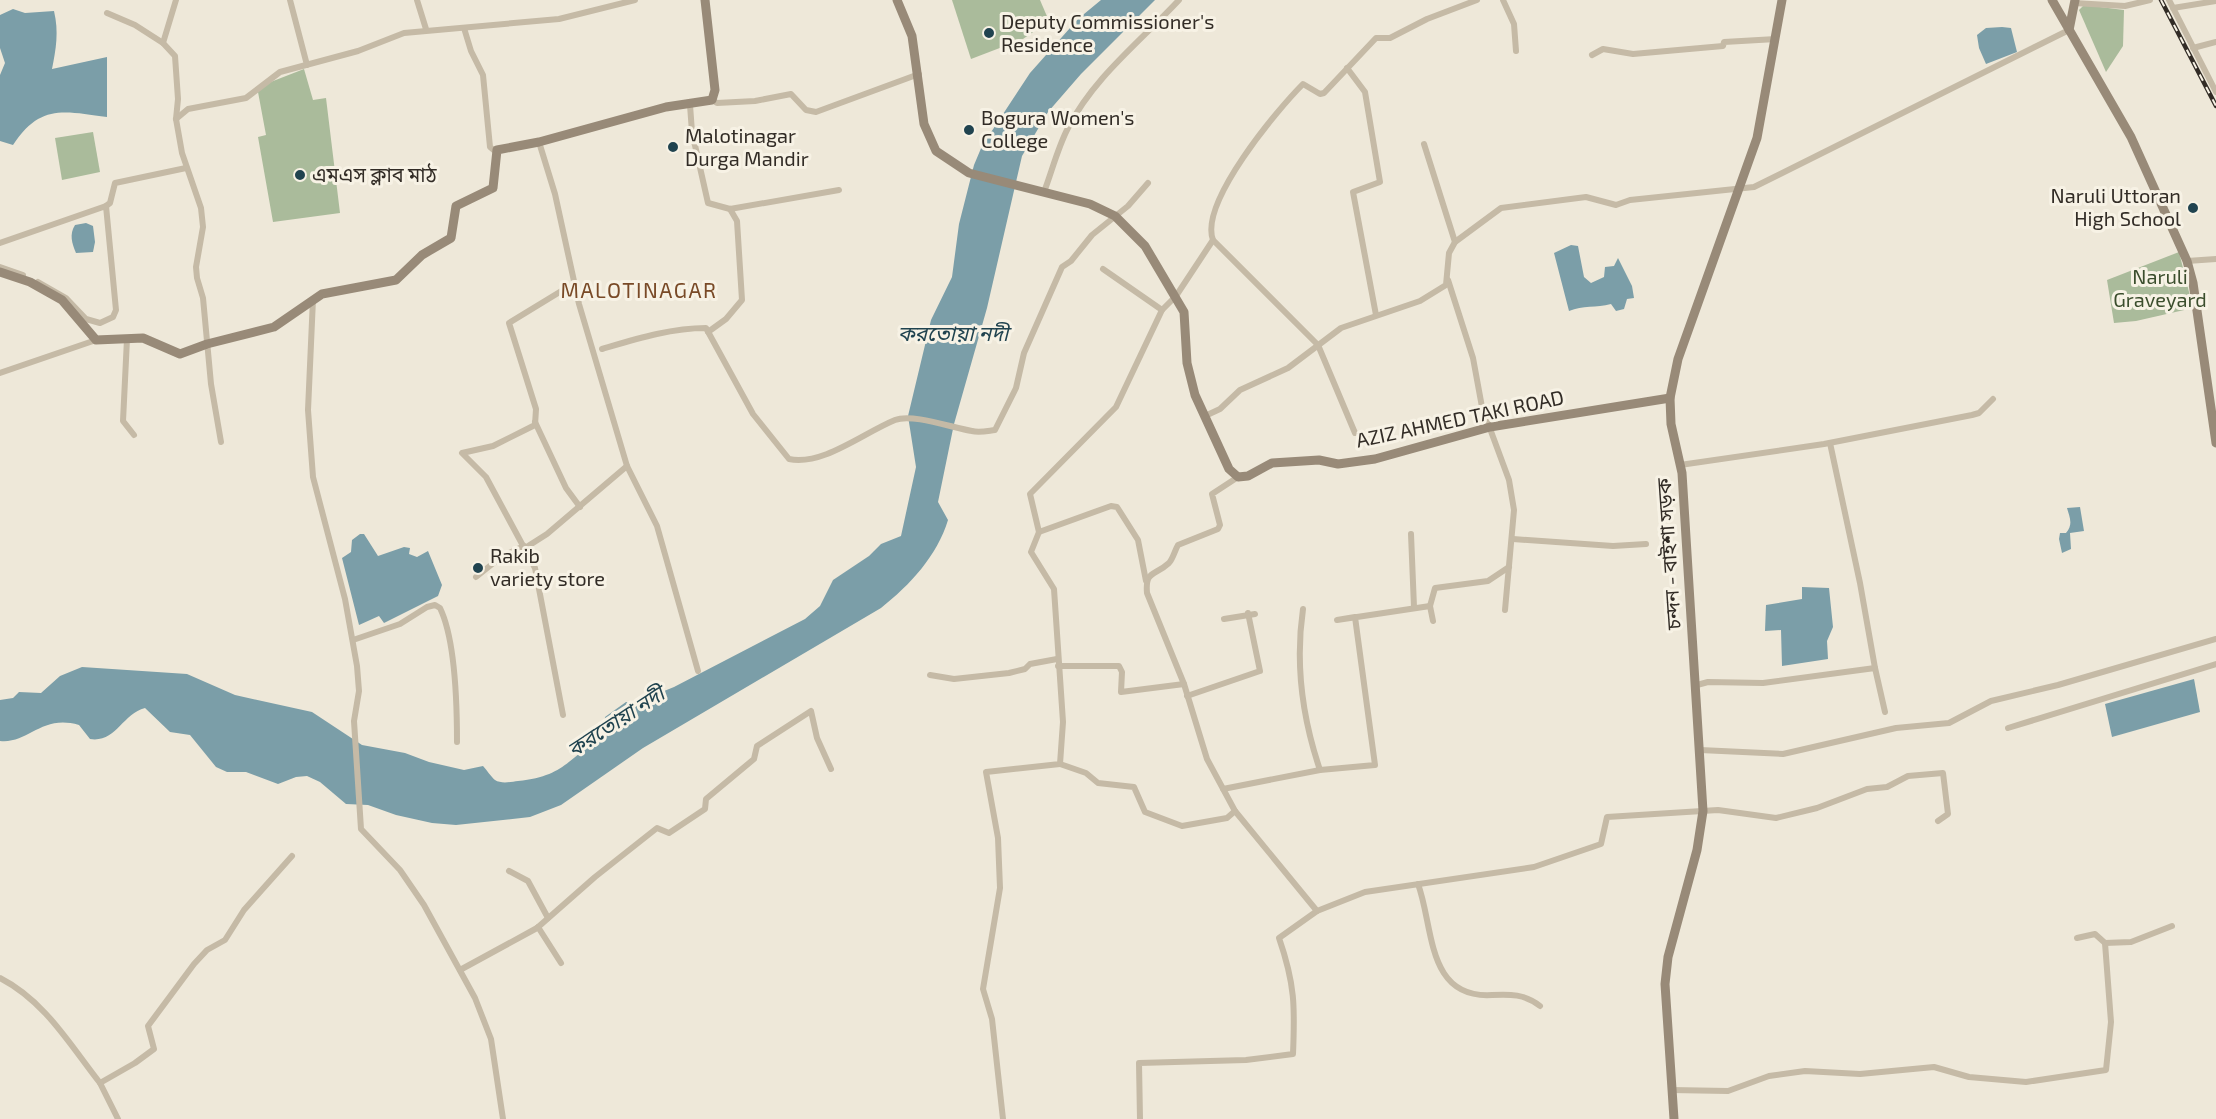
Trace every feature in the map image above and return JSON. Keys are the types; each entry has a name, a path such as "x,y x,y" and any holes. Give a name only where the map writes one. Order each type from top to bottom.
{"street":[{"path":"163,43 176,0"},
{"path":"290,0 307,65"},
{"path":"417,0 426,29"},
{"path":"176,119 188,110 246,98 280,72 358,51 404,33 426,29 464,28 559,19 635,0"},
{"path":"705,0 715,90 712,100"},
{"path":"897,0 912,36 919,74 924,124 936,151 969,173 1090,204 1115,216 1145,246 1184,312 1187,363 1195,395 1229,469 1238,477 1212,494 1221,525 1218,529 1180,543 1170,562 1149,576 1146,581"},
{"path":"1044,192 1067,129 1080,107 1130,46 1155,25 1179,0"},
{"path":"1355,433 1318,345 1213,240 1210,231 1211,221 1219,200 1239,166 1286,100 1303,84 1320,94 1324,93 1377,38 1390,38 1427,19 1477,0"},
{"path":"1503,0 1514,24 1516,51"},
{"name":"চন্দন - বাইশা সড়ক","path":"1674,1119 1670,1090 1665,984 1668,957 1696,850 1703,811 1697,686 1680,465 1671,424 1670,398 1678,359 1757,138 1782,0"},
{"path":"2052,0 2131,137 2187,261 2193,283 2216,443"},
{"path":"2069,30 2075,2 2125,6 2150,0"},
{"path":"2169,0 2216,92"},
{"path":"2173,8 2216,1"},
{"path":"107,13 135,25 163,43 175,56 176,119 186,168 201,208 203,227 196,267 203,298 221,442"},
{"path":"464,28 471,51 483,75 490,147 496,152"},
{"path":"1505,610 1503,601 1513,539 1514,510 1509,480 1482,407 1473,358 1448,280 1449,253 1455,242 1502,208 1586,197 1616,205 1630,200 1754,187 2069,30"},
{"path":"1592,55 1603,49 1633,54 1722,46 1724,42 1776,39"},
{"path":"2193,48 2216,42"},
{"path":"1347,68 1365,92 1380,182 1353,192 1376,315"},
{"path":"712,100 717,104 734,103 791,94 807,110 816,112 919,74"},
{"path":"496,152 666,107 712,100"},
{"path":"690,105 692,132 708,203 730,209 839,190"},
{"path":"539,142 555,194 575,286 627,466 657,526 698,671"},
{"path":"1424,144 1455,242"},
{"path":"0,373 96,340 143,338 180,354 207,344 274,327 313,299 328,292 392,282 403,275 422,255 444,244 452,236 456,206 493,188 496,152"},
{"path":"0,243 106,206 110,203 114,183 186,168"},
{"path":"602,349 689,328 706,328 753,414 789,459 805,462 883,428 895,420 907,418 975,432 995,430 1016,388 1024,353 1062,267 1071,261 1092,235 1128,206 1148,183"},
{"path":"0,267 51,288 66,298 86,319 106,322 116,310 106,206"},
{"path":"708,332 726,319 742,300 737,221 730,209"},
{"path":"1060,764 1062,722 1054,589 1031,552 1039,532 1030,494 1116,407 1162,310 1176,296 1213,240"},
{"path":"2187,261 2216,259"},
{"path":"1103,269 1162,310"},
{"path":"0,272 30,282 62,300 96,340"},
{"path":"1205,416 1220,409 1240,390 1288,368 1341,328 1420,301 1446,285 1448,280"},
{"path":"563,716 535,568 486,477 462,453 493,446 535,425 536,409 509,323 562,290 575,286"},
{"path":"313,299 308,410 313,477 353,640 359,691 354,721 361,828 400,870 424,905 460,970 491,1039 503,1119"},
{"path":"127,339 123,420 134,435"},
{"name":"AZIZ AHMED TAKI ROAD","path":"1238,477 1248,476 1272,463 1319,460 1338,464 1375,459 1490,427 1670,398"},
{"path":"1680,465 1830,443 1972,416 1993,399"},
{"path":"535,422 566,488 580,507"},
{"path":"1830,443 1885,712"},
{"path":"476,577 501,557 548,534 627,466"},
{"path":"1039,532 1111,506 1117,507 1138,540 1147,593 1184,684 1207,759 1235,811 1317,911"},
{"path":"1411,534 1413,607"},
{"path":"1513,539 1613,546 1646,544"},
{"path":"1433,621 1430,606 1435,588 1488,581 1509,567"},
{"path":"353,640 400,624 427,607 435,605 440,608 450,645 458,704 456,742"},
{"path":"1223,789 1320,770 1375,765 1355,617 1337,620 1413,607 1430,606"},
{"path":"1303,609 1299,639 1299,674 1311,743 1320,770"},
{"path":"1187,696 1260,671 1251,614 1224,619"},
{"path":"1700,750 1783,754 1896,728 1949,723 1991,701 2058,686 2216,639"},
{"path":"930,675 954,679 1009,673 1024,669 1030,664 1058,662 1119,666 1122,672 1122,692 1184,684"},
{"path":"2007,728 2216,664"},
{"path":"1697,686 1708,682 1763,683 1875,668"},
{"path":"460,970 538,927 657,828 669,833 705,809 706,799 754,759 758,746 811,711 817,738 831,770"},
{"path":"1003,1119 992,1019 983,989 1000,888 998,838 986,772 1060,764 1086,773 1098,783 1134,787 1144,812 1182,826 1227,818 1235,811"},
{"path":"1140,1119 1139,1063 1246,1060 1293,1054 1295,1014 1292,976 1279,938 1317,911 1365,892 1534,867 1601,844 1607,817 1703,811 1740,812 1757,817 1776,818 1817,808 1867,789 1887,787 1908,776 1943,773 1948,814 1938,821"},
{"path":"100,1083 135,1064 154,1049 148,1026 194,964 207,950 225,940 244,910 292,856"},
{"path":"509,871 528,881 548,918"},
{"path":"1418,884 1437,963 1450,984 1464,991 1492,995 1513,994 1530,998 1540,1006"},
{"path":"2105,943 2131,942 2172,926"},
{"path":"538,927 561,963"},
{"path":"1670,1090 1728,1091 1769,1076 1805,1071 1860,1074 1934,1067 1970,1077 2026,1082 2106,1070 2111,1022 2105,943 2095,934 2077,938"},
{"path":"0,978 30,996 46,1013 100,1083 118,1119"}],"green space":[{"path":"952,0 1040,0 1049,21 1023,39 971,59"},
{"path":"2084,5 2124,10 2123,46 2106,72 2079,10"},
{"name":"এমএস ক্লাব মাঠ","path":"304,69 313,100 326,98 340,213 273,222 258,137 266,135 258,92 268,83"},
{"path":"93,132 100,172 62,180 55,138"},
{"name":"Naruli Graveyard","path":"2179,252 2193,308 2136,321 2114,323 2107,280"}],"water":[{"name":"করতোয়া নদী","path":"1101,0 1155,0 1081,74 1048,112 1022,156 987,308 954,424 938,502 948,520 930,558 912,580 881,608 643,748 561,805 530,817 456,825 432,823 396,815 368,805 346,804 320,782 307,776 296,777 278,784 246,772 227,772 216,767 190,735 170,732 145,708 130,716 113,733 99,739 90,739 79,725 55,723 10,741 0,741 0,700 13,698 19,692 41,693 60,676 82,667 187,674 235,695 312,712 362,745 405,753 429,762 464,770 483,766 497,781 534,779 565,765 603,737 605,717 626,702 637,702 674,687 805,619 820,606 833,580 869,556 881,544 901,536 916,467 908,416 931,320 952,277 959,224 974,165 982,146 1030,73 1078,19"},
{"path":"13,9 25,13 54,11 57,33 52,69 107,57 107,117 65,112 54,113 33,122 13,145 0,141 0,75 5,63 0,48 0,15"},
{"path":"1986,28 2011,28 2017,52 1986,64 1979,48 1977,35"},
{"path":"86,223 93,226 95,242 93,252 76,253 72,239 73,228 75,225"},
{"path":"1571,245 1578,246 1584,277 1591,283 1604,277 1605,267 1614,266 1618,258 1632,286 1634,298 1627,299 1624,309 1616,311 1611,304 1569,311 1554,253"},
{"path":"2080,507 2084,531 2070,533 2071,549 2062,553 2060,533 2066,533 2070,523 2067,508"},
{"path":"364,534 378,556 404,547 410,548 409,554 417,557 428,551 442,585 438,596 384,623 379,616 359,625 342,558 351,552 352,540"},
{"path":"1802,587 1829,588 1833,627 1827,641 1828,659 1782,666 1781,630 1765,631 1766,605 1802,599"},
{"path":"2194,679 2200,712 2112,737 2105,704"}],"railway":[{"path":"2161,0 2216,106"}],"place":[{"name":"Deputy Commissioner's Residence","path":"989,33"},
{"name":"Bogura Women's College","path":"969,130"},
{"name":"Malotinagar Durga Mandir","path":"673,147"},
{"name":"এমএস ক্লাব মাঠ","path":"300,175"},
{"name":"Naruli Uttoran High School","path":"2193,208"},
{"name":"Rakib variety store","path":"478,568"}],"district":[{"name":"MALOTINAGAR","path":"639,291"}]}
